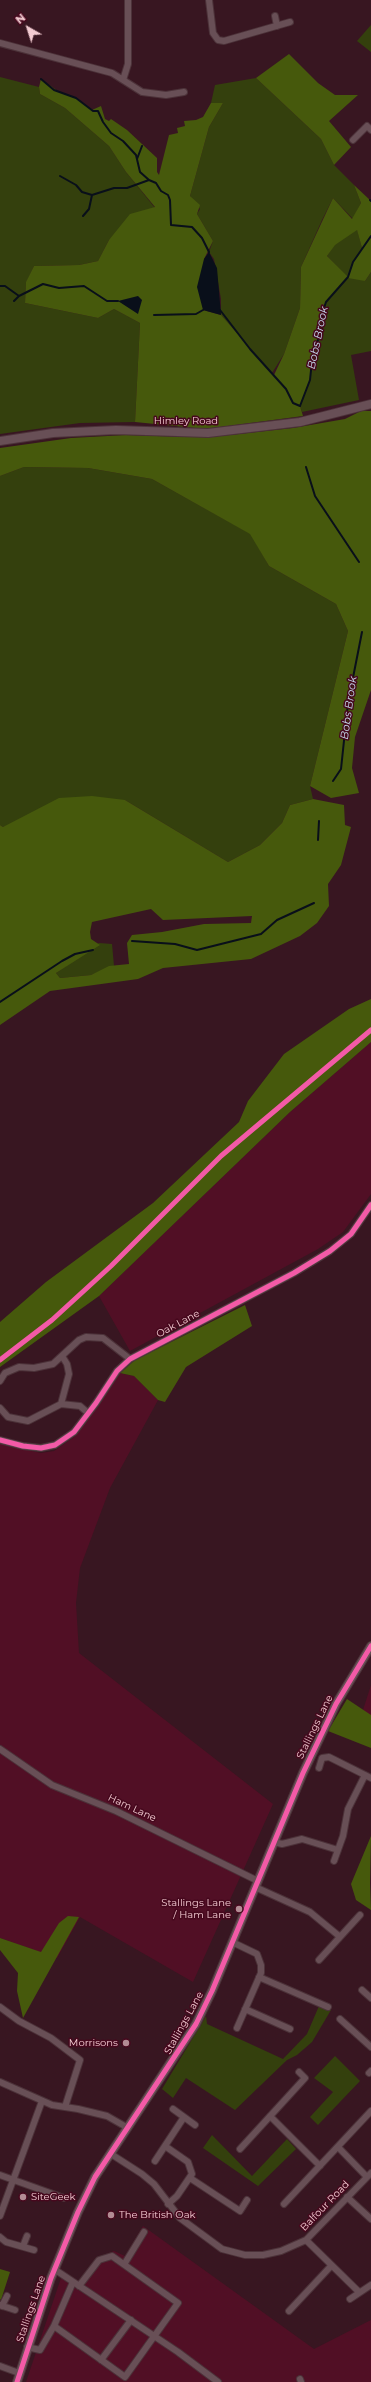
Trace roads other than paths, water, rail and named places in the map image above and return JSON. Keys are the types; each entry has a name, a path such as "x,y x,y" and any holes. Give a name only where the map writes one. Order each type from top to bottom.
{"main road":[{"name":"Himley Road","path":"0,441 53,433 116,430 208,433 300,422 371,404"},
{"name":"Stallings Lane","path":"17,2382 19,2372 54,2269 78,2212 110,2154 194,2026 232,1942 319,1739 356,1667 371,1646"}],"street":[{"path":"123,80 128,64 128,0"},
{"path":"210,0 213,33 218,40 224,41 290,22"},
{"path":"275,16 277,26"},
{"path":"0,43 112,73 142,92 166,95 184,92"},
{"path":"353,140 367,126 371,130"},
{"name":"Oak Lane","path":"0,1440 35,1448 55,1445 74,1432 117,1371 130,1359 294,1273 330,1251 351,1234 371,1205"},
{"path":"0,1381 5,1373 12,1369 19,1367 45,1367 53,1364 78,1340 86,1337 104,1338 130,1359"},
{"path":"61,1404 68,1374 67,1364 62,1356"},
{"path":"0,1408 8,1417 28,1421 61,1404 80,1406 88,1413"},
{"name":"Ham Lane","path":"0,1749 52,1784 116,1811 310,1912 339,1936"},
{"path":"319,1768 322,1758 329,1757 368,1776 350,1804 334,1861"},
{"path":"274,1842 282,1844 302,1840 338,1850"},
{"path":"319,1960 339,1936 360,1915"},
{"path":"232,1942 257,1954 260,1960 259,1977 237,2028"},
{"path":"259,1977 328,2007"},
{"path":"362,1990 371,1997"},
{"path":"0,2007 19,2021 51,2038 80,2060 65,2107"},
{"path":"245,2009 290,2029"},
{"path":"340,2018 371,2047"},
{"path":"240,2149 305,2078 299,2072"},
{"path":"0,2082 52,2105 107,2116 128,2128"},
{"path":"0,2216 42,2101"},
{"path":"173,2110 195,2125"},
{"path":"284,2204 371,2111"},
{"path":"270,2116 320,2166"},
{"path":"155,2161 184,2117"},
{"path":"165,2146 188,2162 192,2170 190,2178 177,2196 168,2204"},
{"path":"338,2147 369,2175"},
{"name":"Balfour Road","path":"110,2154 142,2174 154,2184 180,2218 222,2248 234,2252 263,2255 281,2251 306,2240 369,2175"},
{"path":"0,2175 64,2198"},
{"path":"190,2178 240,2211 247,2200"},
{"path":"347,2197 371,2219"},
{"path":"124,2263 144,2232"},
{"path":"0,2236 6,2242 34,2250"},
{"path":"23,2246 27,2236"},
{"path":"306,2240 331,2266 360,2292"},
{"path":"54,2326 125,2377 178,2303 124,2263 112,2256 102,2257 80,2286"},
{"path":"290,2311 331,2266"},
{"path":"54,2269 131,2320 218,2382"},
{"path":"27,2348 40,2350 54,2326 73,2282"},
{"path":"350,2299 371,2285"},
{"path":"6,2296 1,2305 15,2310"},
{"path":"101,2360 131,2320"},
{"path":"0,2366 19,2372"}],"waterway":[{"path":"41,79 54,90 76,98 93,111 98,111 103,122 111,133 123,141 136,155 140,172 149,180"},
{"path":"137,159 142,146"},
{"path":"60,176 76,185 82,192 92,195 114,188 127,188 149,180 156,183 161,191 168,195 170,200 171,225 192,227 202,238 209,252"},
{"path":"83,216 89,209 92,195"},
{"name":"Bobs Brook","path":"220,310 250,349 286,389 293,403 300,406 310,380 313,351 322,331 323,311 326,302 348,277 353,262 371,236"},
{"path":"0,286 5,286 19,296 43,284 59,288 84,286 107,301 118,301"},
{"path":"14,301 19,296"},
{"path":"154,315 196,314 203,310"},
{"name":"Bobs Brook","path":"306,467 315,496 359,562"},
{"name":"Bobs Brook","path":"333,781 341,769 348,703 362,632"},
{"name":"Bobs Brook","path":"318,840 319,821"},
{"path":"132,941 175,944 197,950 261,934 277,920 314,903"},
{"path":"0,1002 62,961 75,954 93,950"}],"place":[{"name":"Stallings Lane / Ham Lane","path":"239,1909"},
{"name":"Morrisons","path":"126,2043"},
{"name":"SiteGeek","path":"23,2197"},
{"name":"The British Oak","path":"111,2215"}]}
